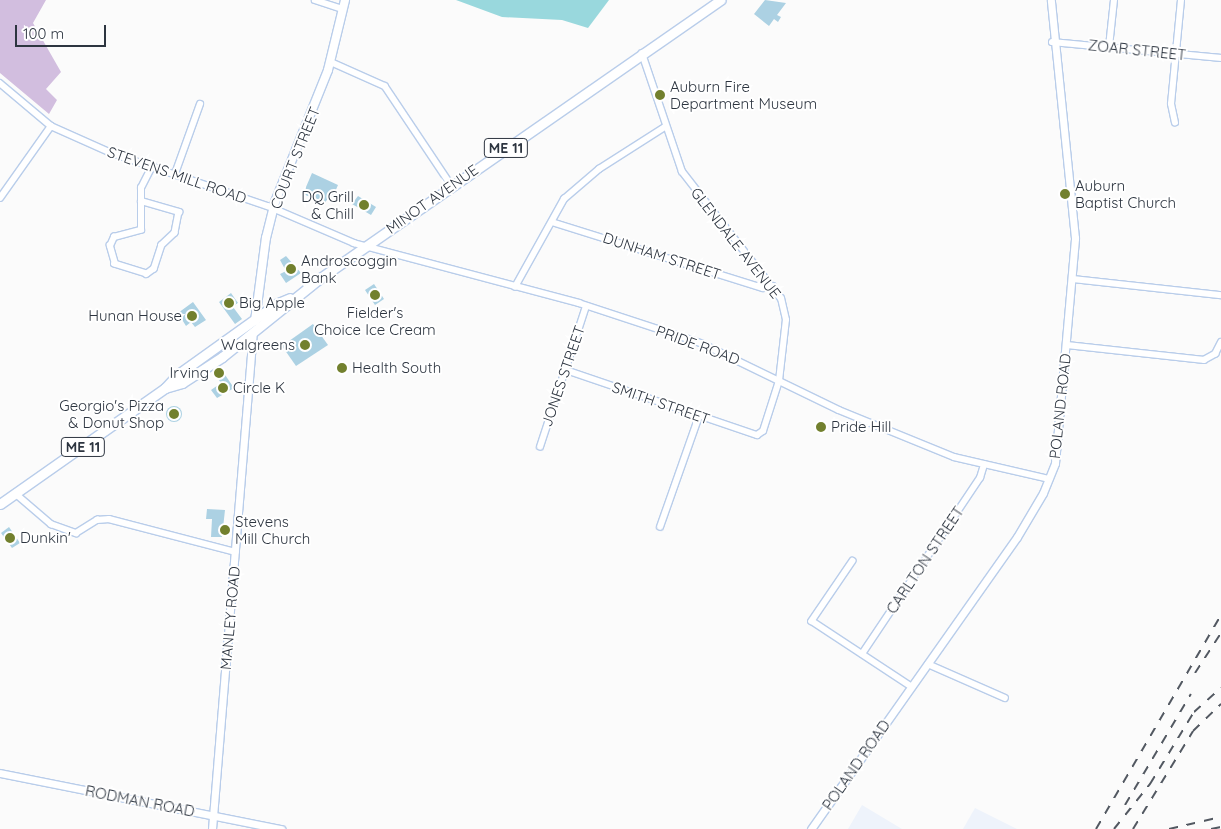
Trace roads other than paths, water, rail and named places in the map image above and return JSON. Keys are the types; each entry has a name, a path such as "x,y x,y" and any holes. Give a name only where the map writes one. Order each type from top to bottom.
{"main road":[{"name":"COURT STREET","path":"256,318 274,209 331,62 345,0"},
{"name":"MINOT AVENUE","path":"165,388 182,383 253,333 293,298 365,246 718,0"},
{"name":"MINOT AVENUE","path":"0,504 165,388 177,375 256,318 293,298"},
{"name":"MANLEY ROAD","path":"253,333 256,318"}],"street":[{"path":"315,0 344,9"},
{"name":"POLAND ROAD","path":"811,829 1022,530 1049,479 1058,446 1073,279 1073,212 1052,42 1051,0"},
{"path":"1109,47 1114,0"},
{"path":"1175,123 1171,114 1181,0"},
{"name":"ZOAR STREET","path":"1052,42 1221,58"},
{"name":"GLENDALE AVENUE","path":"642,54 652,73 665,127 677,163 692,188 773,286 786,314 779,381 763,431 757,435"},
{"path":"331,62 385,86 452,186"},
{"name":"STEVENS MILL ROAD","path":"0,83 51,126 94,146 274,209 365,246"},
{"path":"175,174 200,104"},
{"path":"0,198 51,126"},
{"path":"515,286 564,199 587,178 665,127"},
{"path":"141,201 178,212 175,233 162,245 154,269 146,274 115,264 110,246 114,237 141,230 141,201 142,188 152,166"},
{"name":"DUNHAM STREET","path":"552,222 763,288 773,286"},
{"name":"PRIDE ROAD","path":"365,246 586,306 715,348 779,381 879,427 984,465 1049,479"},
{"path":"1073,279 1221,296"},
{"name":"JONES STREET","path":"540,447 586,306"},
{"name":"MANLEY ROAD","path":"212,829 253,333"},
{"path":"1067,345 1204,360 1215,354 1221,342"},
{"name":"SMITH STREET","path":"566,370 757,435"},
{"path":"660,527 699,416"},
{"name":"CARLTON STREET","path":"862,654 980,478 984,465"},
{"path":"15,493 44,518 76,533 97,520 109,519 236,552"},
{"path":"853,561 812,621 912,687"},
{"path":"928,664 1005,698"},
{"name":"RODMAN ROAD","path":"0,773 281,829"}],"water":[{"path":"456,0 609,0 588,28 562,20 502,17"}],"railway":[{"path":"1096,829 1221,615"},
{"path":"1195,673 1221,633"},
{"path":"1114,829 1150,784 1194,712 1221,688"},
{"path":"1125,805 1191,694"},
{"path":"1133,829 1193,731 1221,704"},
{"path":"1169,829 1221,817"},
{"path":"1211,829 1221,827"}],"place":[{"name":"Auburn Fire Department Museum","path":"660,95"},
{"name":"Auburn Baptist Church","path":"1065,194"},
{"name":"DQ Grill & Chill","path":"364,205"},
{"name":"Androscoggin Bank","path":"291,269"},
{"name":"Fielder's Choice Ice Cream","path":"375,295"},
{"name":"Big Apple","path":"229,303"},
{"name":"Hunan House","path":"192,316"},
{"name":"Walgreens","path":"305,345"},
{"name":"Health South","path":"342,368"},
{"name":"Irving","path":"219,373"},
{"name":"Circle K","path":"223,388"},
{"name":"Georgio's Pizza & Donut Shop","path":"174,414"},
{"name":"Pride Hill","path":"821,427"},
{"name":"Stevens Mill Church","path":"225,530"},
{"name":"Dunkin'","path":"10,538"}]}
